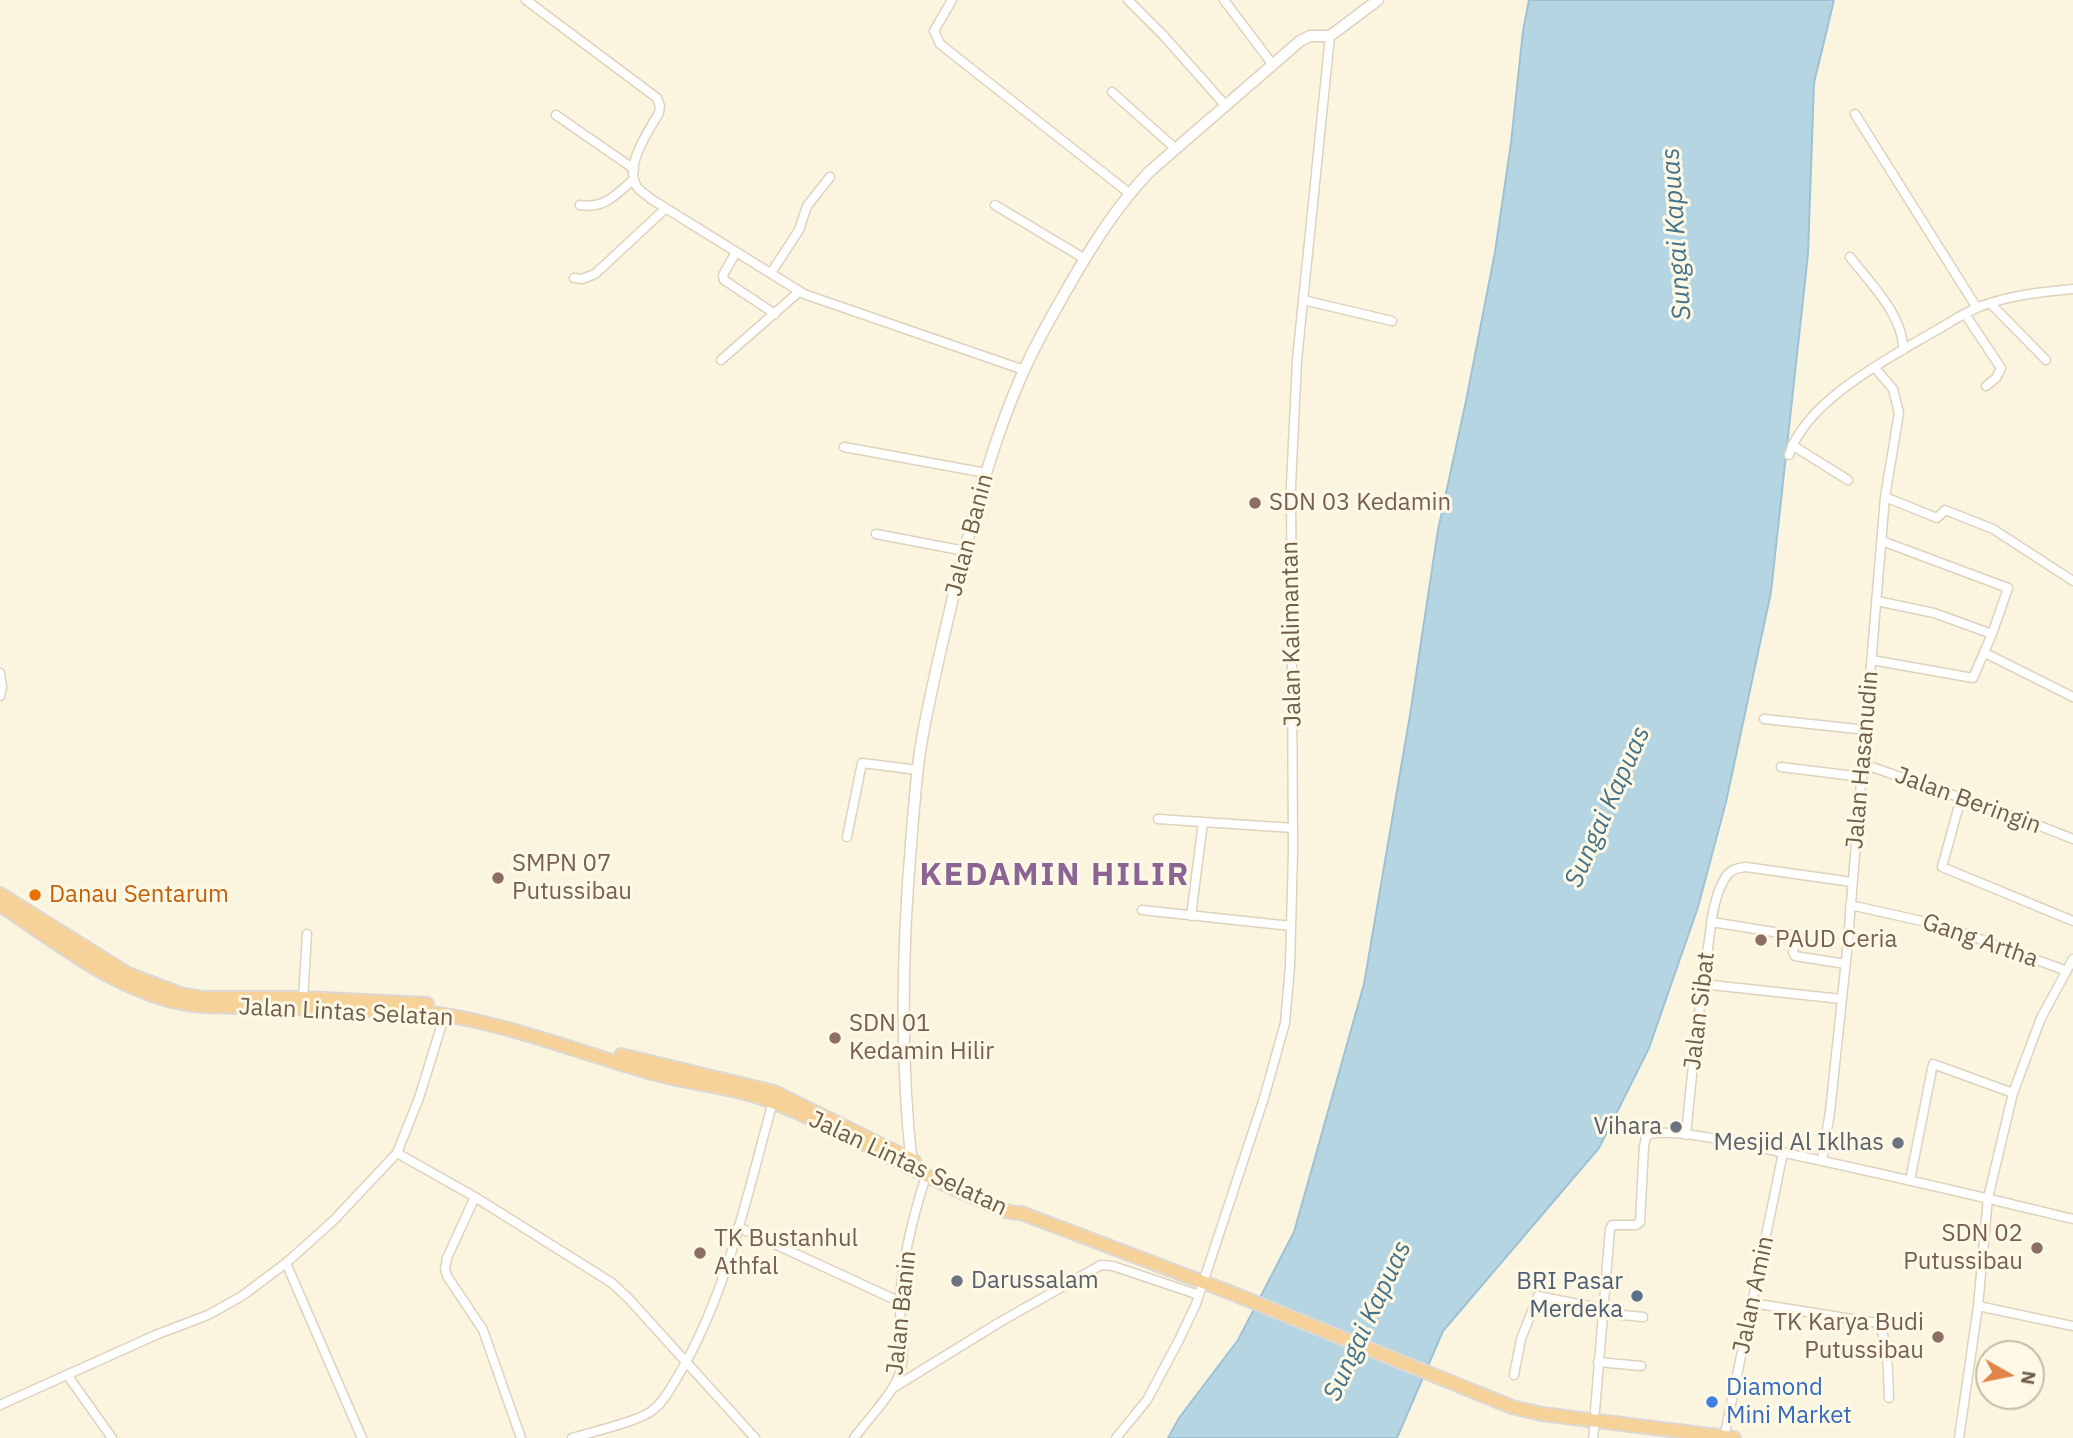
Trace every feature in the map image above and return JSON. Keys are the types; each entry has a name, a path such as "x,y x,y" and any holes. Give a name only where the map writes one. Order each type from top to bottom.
{"highway":[{"name":"Jalan Lintas Selatan","path":"0,894 95,955 128,974 166,990 204,998 303,998 445,1014 497,1026 774,1102 912,1165"},
{"name":"Jalan Lintas Selatan","path":"0,905 122,981 180,1004 415,1003 463,1009 627,1061 774,1092 934,1177 1204,1282 1512,1407 1542,1414 1728,1438"}],"street":[{"path":"526,0 657,98 659,113 636,156 634,179 637,187 666,208 800,291 1024,370"},
{"path":"952,0 934,31 940,44 1129,193"},
{"path":"1128,0 1226,106"},
{"path":"1224,0 1273,65"},
{"path":"1331,36 1378,0"},
{"name":"Jalan Banin","path":"912,1165 904,993 909,868 918,770 930,698 965,551 986,473 1024,370 1046,325 1085,259 1129,193 1300,41 1310,36 1331,36"},
{"name":"Jalan Kalimantan","path":"1116,1438 1147,1400 1199,1295 1264,1098 1285,1023 1293,828 1291,486 1297,360 1331,36"},
{"path":"1112,92 1176,149"},
{"path":"1855,114 1978,308"},
{"path":"556,115 634,169"},
{"path":"771,274 799,230 807,206 830,177"},
{"path":"580,205 598,206 605,203 634,179"},
{"path":"995,205 1085,259"},
{"path":"574,278 582,279 595,274 666,208"},
{"path":"736,252 723,275 724,281 775,314"},
{"path":"1850,257 1894,318 1903,342 1903,350"},
{"path":"1789,455 1807,423 1830,401 1903,350 1965,314 1990,303 2019,295 2073,289"},
{"path":"721,360 800,291"},
{"path":"1303,300 1392,321"},
{"path":"1990,303 2046,359"},
{"path":"1965,314 2001,368 1996,379 1986,386"},
{"name":"Jalan Hasanudin","path":"1822,1160 1830,1112 1846,964 1885,498 1899,413 1893,388 1875,368"},
{"path":"1792,446 1848,480"},
{"path":"844,447 986,473"},
{"path":"1885,498 1937,518 1945,510 1976,521 2010,539 2073,581"},
{"path":"876,534 965,551"},
{"path":"1872,660 1973,678 1992,634 2007,588 1882,541"},
{"path":"1877,601 1934,613 1992,634"},
{"path":"1984,653 2073,697"},
{"path":"0,673 0,696"},
{"path":"1764,719 1866,730"},
{"path":"847,837 859,765 865,763 918,770"},
{"name":"Jalan Beringin","path":"1863,764 2073,839"},
{"path":"1781,766 1862,777"},
{"path":"1961,797 1942,867 2073,922"},
{"path":"1158,819 1293,828"},
{"path":"1191,916 1203,822"},
{"name":"Jalan Sibat","path":"1686,1135 1702,984 1712,922 1720,888 1728,873 1746,867 1852,882"},
{"name":"Gang Artha","path":"1850,905 1944,926 2067,971"},
{"path":"1142,910 1291,926"},
{"path":"1712,922 1792,935 1795,938 1795,956 1846,964"},
{"path":"303,998 307,933"},
{"path":"1959,1438 1978,1306 1988,1198 2013,1093 2041,1018 2073,959"},
{"path":"1702,984 1841,999"},
{"path":"0,1405 158,1334 208,1315 242,1296 286,1263 334,1220 397,1153 419,1098 445,1014"},
{"path":"1910,1180 1933,1064 2013,1093"},
{"path":"572,1438 651,1412 664,1399 687,1361 707,1319 738,1227 774,1102"},
{"path":"1595,1411 1612,1225 1636,1225 1642,1217 1646,1137 1657,1132 1822,1160 2073,1219"},
{"path":"397,1153 475,1197 612,1283 629,1298 755,1438"},
{"name":"Jalan Amin","path":"1728,1438 1783,1153"},
{"name":"Jalan Banin","path":"854,1438 893,1388 901,1371 902,1276 917,1203 934,1177"},
{"path":"475,1197 447,1258 445,1269 456,1292 483,1330 520,1438"},
{"path":"738,1227 900,1302"},
{"path":"286,1263 362,1438"},
{"path":"893,1388 1000,1322 1101,1265 1113,1266 1199,1295"},
{"path":"1514,1376 1521,1339 1538,1296 1643,1318"},
{"path":"1752,1303 1877,1322 1884,1337 1889,1398"},
{"path":"1978,1306 2073,1326"},
{"path":"1598,1362 1641,1366"},
{"path":"68,1376 112,1438"}],"water":[{"name":"Sungai Kapuas","path":"1529,0 1834,0 1814,83 1808,254 1771,592 1726,802 1698,907 1649,1048 1599,1148 1443,1331 1397,1438 1168,1438 1179,1418 1238,1340 1294,1232 1364,984 1410,715 1438,530 1495,252"}],"place":[{"name":"SDN 03 Kedamin","path":"1255,503"},
{"name":"SMPN 07 Putussibau","path":"498,878"},
{"name":"Danau Sentarum","path":"35,895"},
{"name":"PAUD Ceria","path":"1761,940"},
{"name":"SDN 01 Kedamin Hilir","path":"835,1038"},
{"name":"Vihara","path":"1676,1127"},
{"name":"Mesjid Al Iklhas","path":"1898,1143"},
{"name":"SDN 02 Putussibau","path":"2037,1248"},
{"name":"TK Bustanhul Athfal","path":"700,1253"},
{"name":"Darussalam","path":"957,1281"},
{"name":"BRI Pasar Merdeka","path":"1637,1296"},
{"name":"TK Karya Budi Putussibau","path":"1938,1337"},
{"name":"Diamond Mini Market","path":"1712,1402"}],"district":[{"name":"KEDAMIN HILIR","path":"1055,876"}]}
